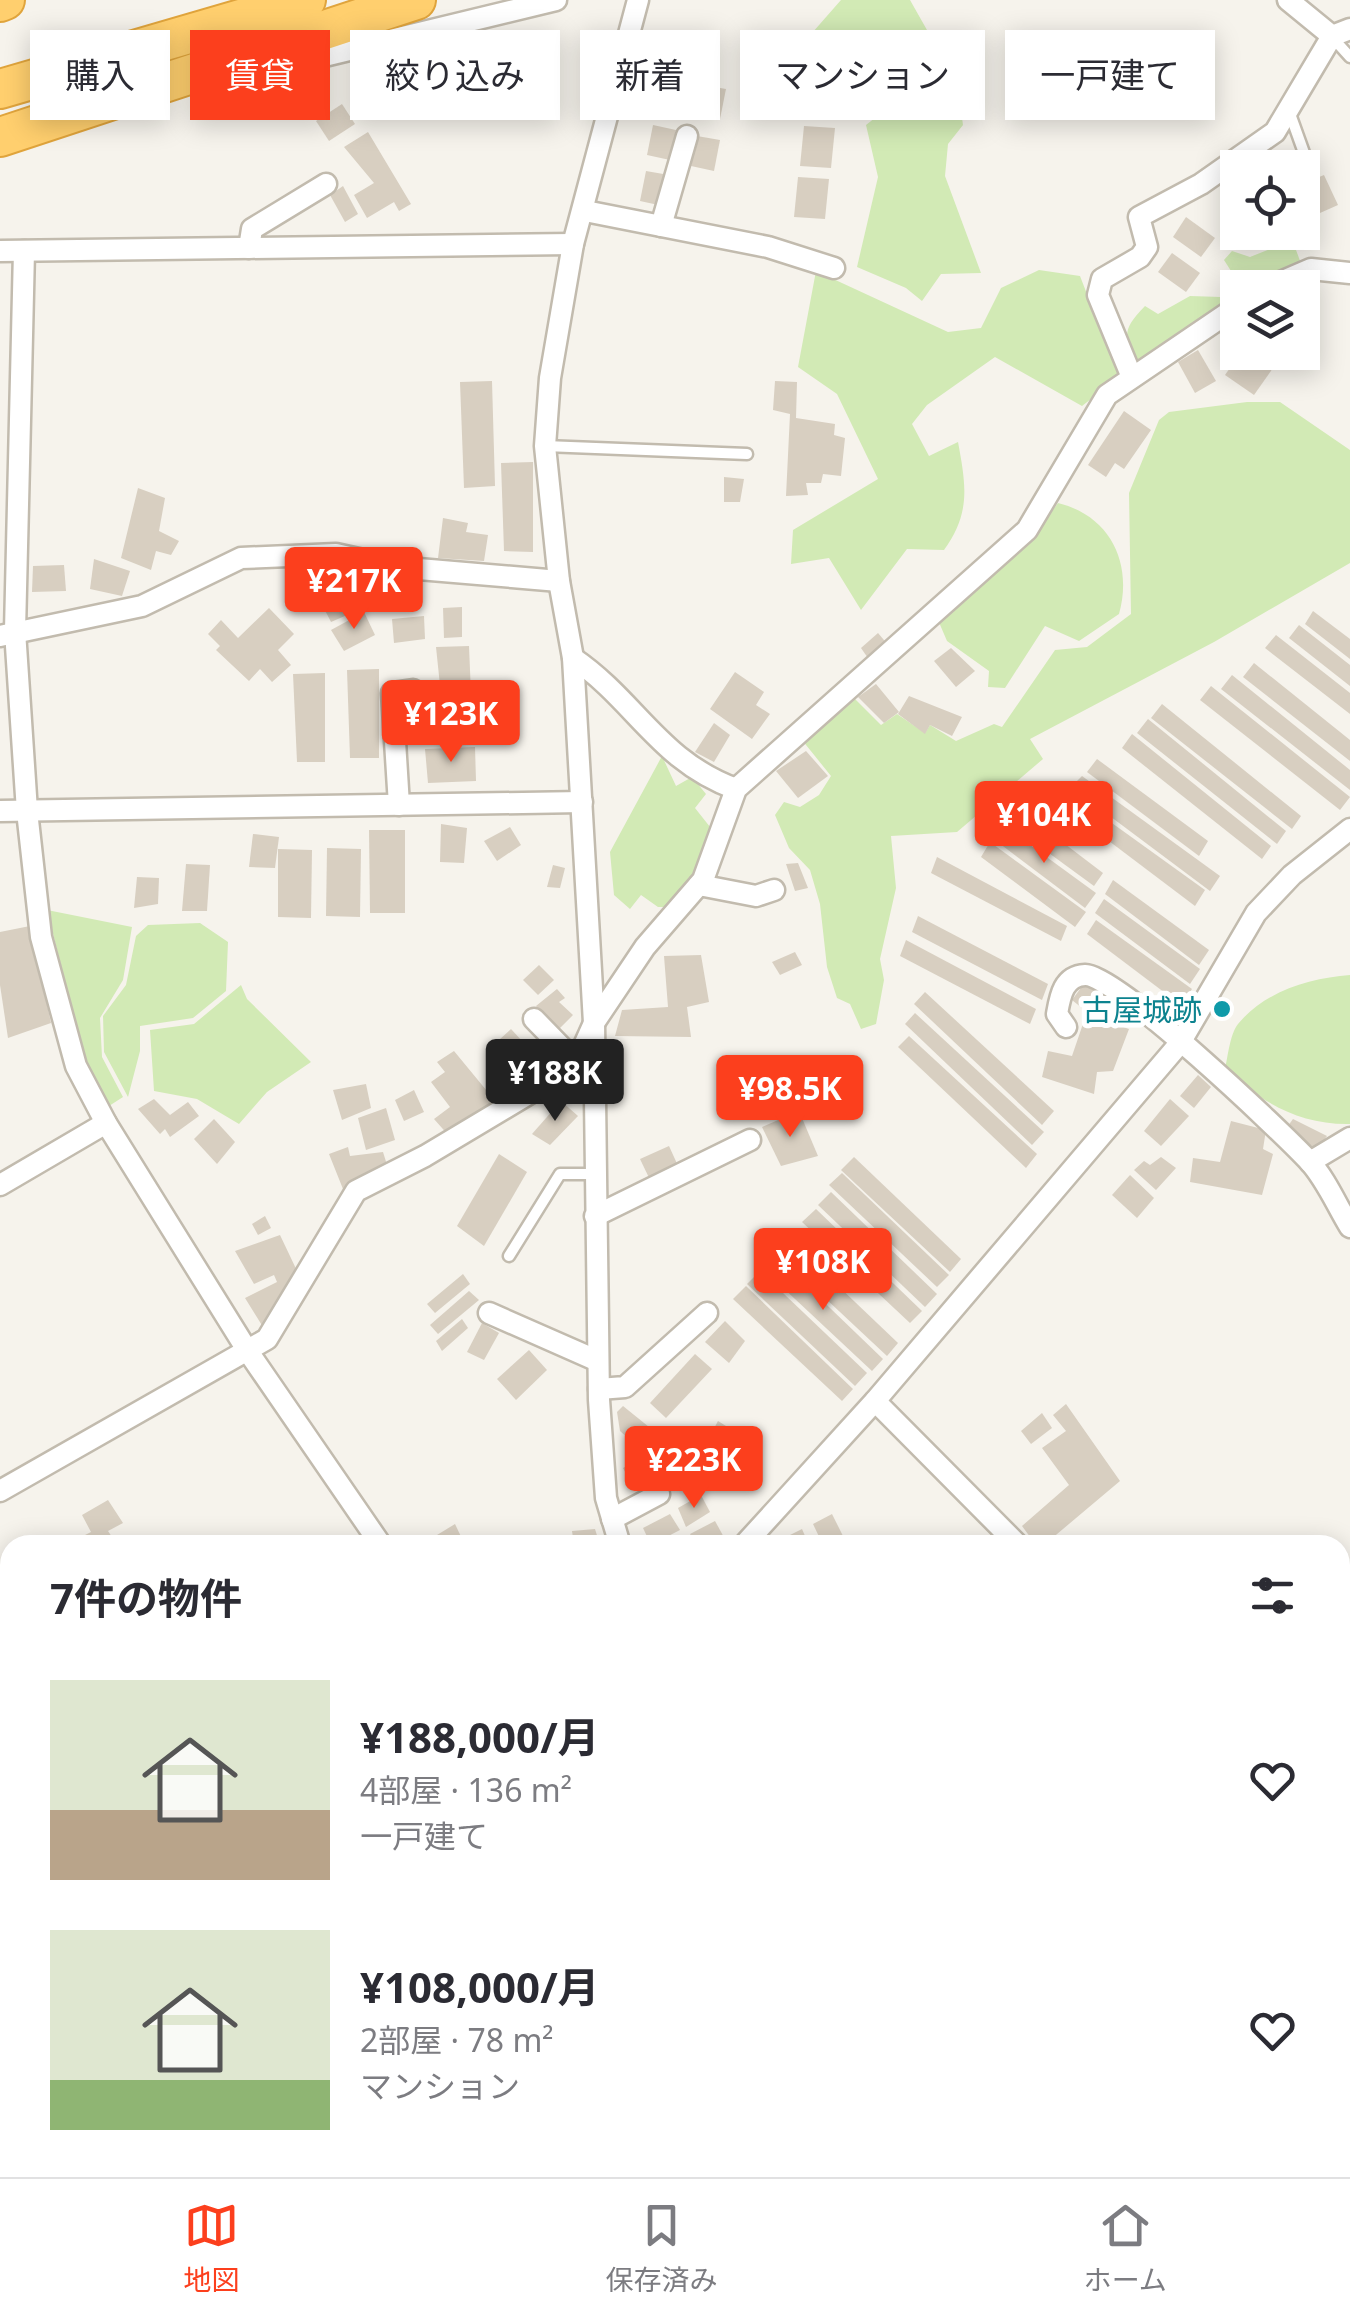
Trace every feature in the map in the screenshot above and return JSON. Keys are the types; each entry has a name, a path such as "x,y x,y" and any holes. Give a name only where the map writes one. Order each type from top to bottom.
{"highway":[{"path":"0,89 306,0"},
{"path":"170,81 416,0"},
{"path":"0,137 52,120"}],"street":[{"path":"170,90 240,78 556,0"},
{"path":"617,1535 606,1498 599,1389 594,1023 574,658 559,582 546,446 550,378 574,244 638,0"},
{"path":"1131,375 1098,294 1102,279 1140,257 1146,247 1139,217 1258,148 1275,132 1287,105 1341,32 1288,0"},
{"path":"661,226 687,136"},
{"path":"249,248 252,229 326,184"},
{"path":"585,211 768,246 834,268"},
{"path":"0,251 574,244"},
{"path":"24,251 8,634 46,955 76,1066 106,1124 247,1350 373,1535"},
{"path":"1309,270 1350,273"},
{"path":"0,1491 247,1350 278,1328 356,1191 426,1156 558,1077 574,1060 645,947 698,886 736,789 1028,530 1088,422 1108,395 1131,375 1220,318"},
{"path":"8,634 142,606 242,558 336,554 395,567 559,582"},
{"path":"574,658 611,689 675,755 701,776 736,789"},
{"path":"399,805 392,694 413,690"},
{"path":"0,810 582,802"},
{"path":"753,1535 875,1401 1180,1042 1256,913 1292,875 1348,833"},
{"path":"698,886 756,896 774,890"},
{"path":"1066,1026 1058,1014 1060,994 1068,981 1086,974 1105,980 1180,1042 1310,1162 1350,1227"},
{"path":"534,1019 574,1060"},
{"path":"0,1185 106,1124"},
{"path":"1310,1162 1350,1138"},
{"path":"595,1216 750,1140"},
{"path":"489,1313 598,1360"},
{"path":"599,1389 625,1387 707,1313"},
{"path":"875,1401 1008,1535"},
{"path":"612,1520 659,1494"}],"lane":[{"path":"1341,32 1350,57"},
{"path":"1287,105 1303,150"},
{"path":"546,446 747,454"},
{"path":"509,1256 560,1174 594,1174"}],"green space":[{"path":"841,0 910,0 927,30 815,30"},
{"path":"872,120 962,120 963,125 948,144 945,176 981,273 941,274 922,301 906,288 857,267 878,177 866,125"},
{"path":"1268,250 1296,250 1302,266 1294,270 1230,270 1224,260 1232,251 1250,257"},
{"path":"1039,270 1080,276 1119,377 1082,406 995,357 927,405 912,424 929,456 958,442 964,498 959,524 944,550 907,549 861,610 829,558 791,564 793,530 878,479 837,394 798,367 816,271 948,332 981,328 1001,288"},
{"path":"1190,296 1220,297 1220,312 1135,365 1127,333 1132,321 1145,306 1158,314"},
{"path":"1280,402 1350,450 1350,563 1214,642 1030,739 1043,759 957,832 891,836 896,888 880,959 884,980 876,1024 861,1029 850,1004 837,998 827,967 820,904 810,870 789,848 775,815 784,802 800,807 819,795 831,776 802,740 854,698 881,725 897,714 925,733 930,725 956,741 994,724 1002,727 1055,650 1087,647 1131,614 1129,493 1159,420 1169,412"},
{"path":"1058,503 1092,519 1114,545 1123,577 1119,614 1079,641 1045,626 1005,688 988,687 989,671 947,641 938,620 1026,546"},
{"path":"662,756 676,786 692,777 706,794 695,808 714,832 701,877 675,907 658,907 641,895 630,909 614,895 610,852"},
{"path":"47,910 132,927 123,980 100,1018 102,1057 123,1097 109,1106 86,1064"},
{"path":"200,923 228,942 226,991 193,1018 140,1026 140,1051 128,1097 104,1052 103,1016 126,985 136,936 148,925"},
{"path":"1350,975 1350,1124 1314,1120 1282,1109 1225,1069 1235,1028 1261,1003 1304,983"},
{"path":"241,985 247,999 311,1062 267,1092 239,1124 197,1099 154,1091 150,1030 194,1024"}],"building":[{"path":"720,88 726,89 720,119"},
{"path":"342,104 355,124 329,141 316,121 330,120 330,112"},
{"path":"653,125 676,130 670,160 647,155"},
{"path":"804,126 835,128 831,168 800,166"},
{"path":"368,132 411,204 399,211 394,202 367,218 354,195 374,183 344,147"},
{"path":"697,136 720,140 714,171 691,166"},
{"path":"646,171 669,175 663,206 640,201"},
{"path":"1324,175 1338,205 1320,213 1320,177"},
{"path":"798,177 829,179 825,219 794,217"},
{"path":"343,186 358,214 345,222 330,195"},
{"path":"1186,217 1215,238 1201,257 1173,237"},
{"path":"1172,253 1200,273 1186,292 1158,272"},
{"path":"1198,350 1216,381 1195,393 1178,362"},
{"path":"1228,370 1272,370 1254,395 1225,375"},
{"path":"492,381 495,486 464,488 460,382"},
{"path":"775,381 797,382 796,418 835,424 834,435 845,438 841,476 823,474 821,483 806,483 808,495 786,496 790,414 773,410"},
{"path":"1124,411 1151,430 1124,469 1115,463 1106,477 1088,465"},
{"path":"533,462 533,552 504,551 501,463"},
{"path":"724,477 744,479 740,502 724,502"},
{"path":"138,488 165,498 159,531 179,541 171,555 156,551 151,570 121,558"},
{"path":"443,518 468,523 466,532 488,535 484,561 438,558"},
{"path":"94,559 130,571 122,596 90,589"},
{"path":"64,565 66,591 32,592 33,566"},
{"path":"335,571 354,612 331,622 311,583"},
{"path":"410,588 410,611 382,611 381,589"},
{"path":"462,607 462,637 444,638 443,608"},
{"path":"269,608 294,634 278,650 291,665 272,682 260,669 249,681 216,650 220,646 208,634 221,620 238,638"},
{"path":"1313,611 1350,639 1350,659 1305,624"},
{"path":"364,612 375,635 344,651 331,630"},
{"path":"424,616 425,639 394,643 392,619"},
{"path":"1299,625 1350,665 1350,686 1289,638"},
{"path":"878,633 889,646 870,661 861,648"},
{"path":"1276,635 1350,693 1350,714 1265,648"},
{"path":"469,646 471,694 441,695 436,647"},
{"path":"951,648 975,671 956,687 934,661"},
{"path":"1254,663 1350,740 1350,761 1243,677"},
{"path":"379,669 379,758 350,758 347,670"},
{"path":"735,672 764,692 756,705 770,714 752,739 710,709"},
{"path":"325,673 325,762 297,762 293,674"},
{"path":"1232,675 1350,770 1350,790 1221,689"},
{"path":"876,684 899,712 884,723 858,697"},
{"path":"1211,686 1350,797 1340,810 1200,700"},
{"path":"909,696 962,717 952,736 930,725 925,734 898,714"},
{"path":"453,704 458,737 430,739 427,705"},
{"path":"1162,704 1301,816 1292,829 1151,718"},
{"path":"1148,719 1286,831 1277,844 1137,733"},
{"path":"714,723 730,735 714,762 695,752"},
{"path":"1132,734 1271,846 1262,859 1122,748"},
{"path":"475,747 476,781 428,783 425,749"},
{"path":"806,751 828,776 798,798 776,771"},
{"path":"1097,759 1208,841 1199,856 1087,772"},
{"path":"1082,776 1220,876 1210,891 1071,787"},
{"path":"1066,790 1205,890 1195,906 1056,801"},
{"path":"1023,812 1103,873 1094,886 1012,826"},
{"path":"1000,823 1096,893 1085,908 991,837"},
{"path":"441,824 467,828 464,863 440,862"},
{"path":"510,827 521,845 497,861 484,841"},
{"path":"369,830 405,830 405,913 370,913"},
{"path":"253,834 279,837 275,868 249,867"},
{"path":"990,842 1086,912 1075,927 981,857"},
{"path":"327,848 361,849 360,917 326,916"},
{"path":"278,849 312,850 311,918 278,917"},
{"path":"937,857 1067,926 1061,941 931,873"},
{"path":"798,863 808,888 795,891 786,864"},
{"path":"186,864 210,865 207,911 182,911"},
{"path":"553,865 565,868 560,888 547,887"},
{"path":"137,877 159,878 158,904 134,908"},
{"path":"1113,880 1209,950 1199,965 1105,894"},
{"path":"1104,899 1200,969 1190,984 1095,913"},
{"path":"918,916 1048,984 1042,1000 912,932"},
{"path":"1096,920 1192,989 1181,1005 1087,934"},
{"path":"30,926 51,1023 8,1038 0,985 0,932"},
{"path":"906,940 1036,1009 1030,1024 900,956"},
{"path":"795,952 802,965 780,975 772,962"},
{"path":"701,955 709,1002 687,1007 691,1037 615,1036 622,1010 668,1007 664,956"},
{"path":"539,965 554,980 538,995 523,980"},
{"path":"1086,981 1105,994 1095,1013 1100,1019 1129,1029 1113,1071 1097,1072 1094,1094 1042,1077 1048,1051 1072,1056 1087,1012 1072,1000"},
{"path":"557,989 565,998 559,1002 573,1015 557,1031 536,1006"},
{"path":"925,992 1054,1111 1042,1125 914,1004"},
{"path":"915,1013 1044,1132 1032,1145 905,1024"},
{"path":"511,1029 523,1042 503,1060 489,1049"},
{"path":"909,1036 1037,1154 1026,1168 898,1047"},
{"path":"524,1047 540,1064 521,1081 504,1063"},
{"path":"454,1051 496,1102 450,1137 434,1119 450,1107 431,1082 445,1072 437,1062"},
{"path":"1198,1075 1211,1087 1194,1108 1180,1096"},
{"path":"366,1084 371,1108 342,1120 333,1090"},
{"path":"414,1090 424,1112 404,1121 395,1100"},
{"path":"154,1099 170,1115 188,1102 199,1116 170,1137 165,1129 160,1134 138,1109"},
{"path":"1170,1099 1189,1116 1161,1146 1144,1131"},
{"path":"561,1101 578,1116 550,1145 532,1134"},
{"path":"386,1108 395,1140 366,1150 358,1118"},
{"path":"799,1111 818,1156 781,1166 762,1127"},
{"path":"214,1119 235,1142 217,1164 194,1139"},
{"path":"1293,1119 1327,1136 1317,1149 1285,1130"},
{"path":"1231,1121 1266,1130 1263,1149 1273,1154 1262,1195 1190,1182 1193,1158 1220,1162"},
{"path":"669,1146 679,1168 652,1184 640,1159"},
{"path":"348,1147 350,1156 383,1152 388,1168 343,1189 329,1154"},
{"path":"499,1154 527,1172 484,1246 457,1226"},
{"path":"854,1157 961,1259 950,1272 841,1170"},
{"path":"1161,1157 1176,1168 1156,1190 1134,1170 1144,1161 1150,1165"},
{"path":"842,1173 949,1275 937,1287 829,1185"},
{"path":"1130,1175 1154,1198 1137,1218 1112,1195"},
{"path":"831,1192 937,1294 925,1307 818,1205"},
{"path":"816,1209 922,1311 910,1323 802,1222"},
{"path":"265,1216 271,1228 258,1235 252,1224"},
{"path":"280,1235 299,1275 263,1327 245,1298 277,1282 274,1275 254,1284 235,1251"},
{"path":"791,1241 898,1343 887,1356 778,1254"},
{"path":"777,1257 883,1359 872,1371 764,1270"},
{"path":"760,1271 867,1373 855,1386 747,1284"},
{"path":"463,1274 470,1284 435,1313 427,1304"},
{"path":"746,1286 853,1389 842,1401 733,1299"},
{"path":"469,1291 479,1300 438,1334 430,1325"},
{"path":"462,1319 468,1328 442,1351 436,1341"},
{"path":"725,1321 745,1341 729,1363 705,1342"},
{"path":"482,1323 499,1333 484,1360 467,1352"},
{"path":"529,1350 547,1370 516,1400 497,1379"},
{"path":"695,1354 712,1369 666,1418 650,1403"},
{"path":"1066,1404 1120,1481 1056,1535 1029,1535 1022,1526 1069,1485 1042,1448 1066,1431 1053,1415"},
{"path":"623,1406 649,1427 631,1441 620,1431 617,1412"},
{"path":"1042,1413 1052,1428 1031,1444 1021,1431"},
{"path":"718,1421 734,1431 716,1471 697,1460"},
{"path":"670,1451 683,1475 663,1484 648,1461"},
{"path":"642,1458 655,1480 644,1487 641,1479 631,1483 623,1468"},
{"path":"701,1495 710,1512 686,1527 678,1508"},
{"path":"108,1500 123,1523 108,1531 111,1535 85,1535 91,1532 82,1515"},
{"path":"670,1514 680,1530 670,1535 646,1535 643,1528"},
{"path":"832,1514 842,1535 818,1535 813,1524"},
{"path":"715,1521 723,1535 691,1535"},
{"path":"455,1524 460,1535 437,1535"},
{"path":"595,1529 597,1535 573,1535 572,1531"}],"place":[{"name":"古屋城跡","path":"1222,1009"}]}
